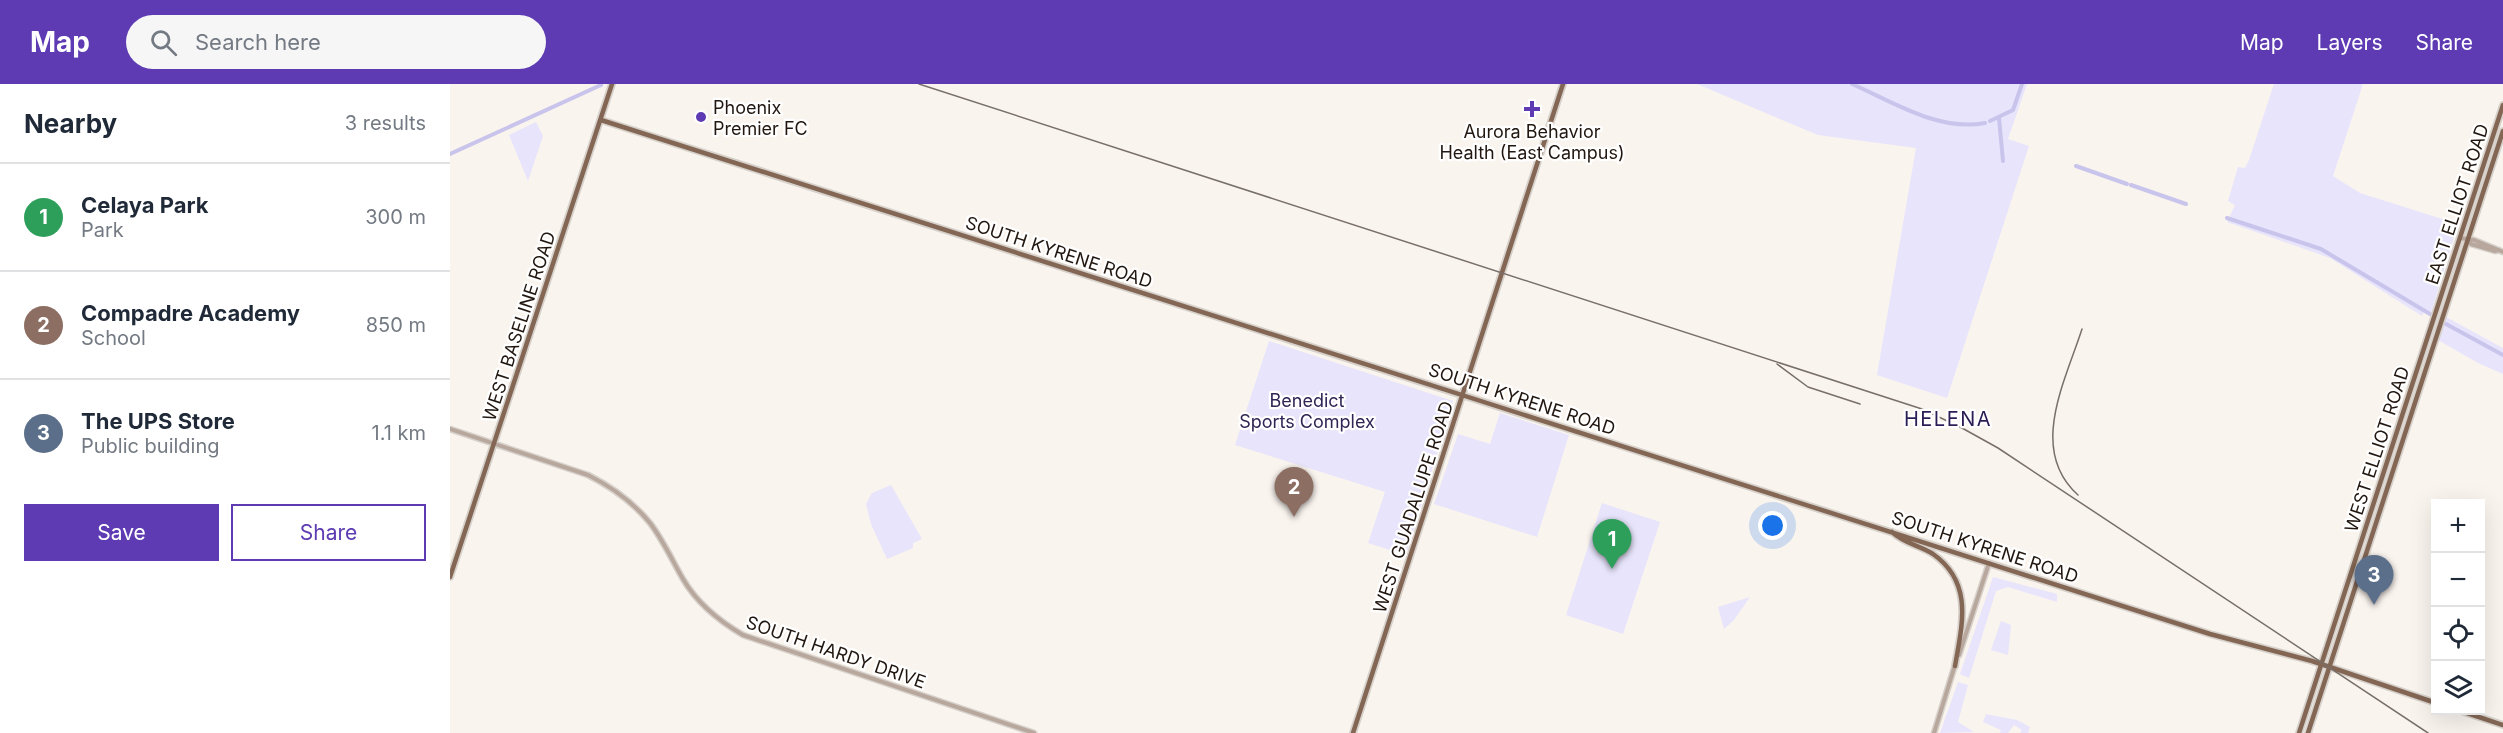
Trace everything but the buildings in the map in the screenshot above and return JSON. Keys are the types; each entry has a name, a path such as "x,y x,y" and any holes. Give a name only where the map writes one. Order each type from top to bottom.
{"main road":[{"name":"WEST BASELINE ROAD","path":"450,577 612,84"},
{"name":"WEST GUADALUPE ROAD","path":"1353,733 1563,84"},
{"name":"EAST ELLIOT ROAD","path":"2436,311 2503,105"},
{"name":"SOUTH KYRENE ROAD","path":"601,120 2210,634 2321,664 2431,701"},
{"name":"EAST ELLIOT ROAD","path":"2440,327 2503,131"},
{"name":"WEST ELLIOT ROAD","path":"2299,733 2436,311"},
{"name":"WEST ELLIOT ROAD","path":"2308,733 2440,327"},
{"path":"1890,531 1901,541 1935,555 1955,580 1962,600 1964,621 1955,666"},
{"path":"2471,715 2503,725"}],"street":[{"path":"2460,238 2472,244 2501,251"},
{"name":"SOUTH HARDY DRIVE","path":"450,429 588,475 623,497 641,513 656,532 692,592 716,617 742,636 1034,733"},
{"path":"1934,733 1989,563"}],"green space":[{"path":"1697,84 2027,84 2008,139 2029,146 1947,398 1877,375 1916,148 1818,135"},
{"path":"2274,84 2363,84 2333,176 2360,193 2458,224 2431,313 2425,310 2422,316 2330,258 2227,222 2235,205 2228,201 2238,167 2245,168 2249,160"},
{"path":"536,122 543,136 528,181 509,135"},
{"path":"2446,317 2503,348 2503,374 2478,363 2438,340"},
{"name":"Benedict Sports Complex","path":"1269,341 1453,401 1406,555 1368,543 1385,492 1235,445"},
{"path":"1500,413 1569,435 1537,537 1434,504 1458,434 1490,444"},
{"path":"891,485 922,539 913,543 913,548 887,559 871,524 866,504 872,493"},
{"path":"1602,503 1660,522 1623,634 1566,615"},
{"path":"1993,577 2057,594 2057,602 2008,587 1996,591 1969,678 1960,674"},
{"path":"1750,597 1734,620 1724,629 1718,607"},
{"path":"2001,621 2011,625 2008,655 1991,650"},
{"path":"1958,682 1968,685 1958,722 1974,732 1940,733"},
{"path":"1986,714 2017,720 2030,727 2028,733 2020,733 2022,730 2014,725 2008,733 2000,733 2001,730 1983,722"}],"waterway":[{"path":"1852,84 1900,107 1934,119 1968,125 1985,123"},
{"path":"1990,121 2013,110 2022,84"},
{"path":"450,154 601,85"},
{"path":"1999,118 2003,161"},
{"path":"2076,166 2127,184"},
{"path":"2131,185 2186,204"},
{"path":"2227,218 2321,249 2430,314"},
{"path":"2446,324 2503,355"}],"railway":[{"path":"919,84 1922,409 1998,448 2428,733"},
{"path":"2078,495 2063,477 2055,458 2053,437 2060,393 2082,329"},
{"path":"1777,364 1808,387 1860,404"}],"place":[{"name":"Aurora Behavior Health (East Campus)","path":"1532,109"},
{"name":"Phoenix Premier FC","path":"701,117"},
{"name":"Compadre Academy","path":"1294,517"},
{"name":"Celaya Park","path":"1612,569"},
{"name":"The UPS Store","path":"2374,605"}],"district":[{"name":"HELENA","path":"1948,419"}]}
